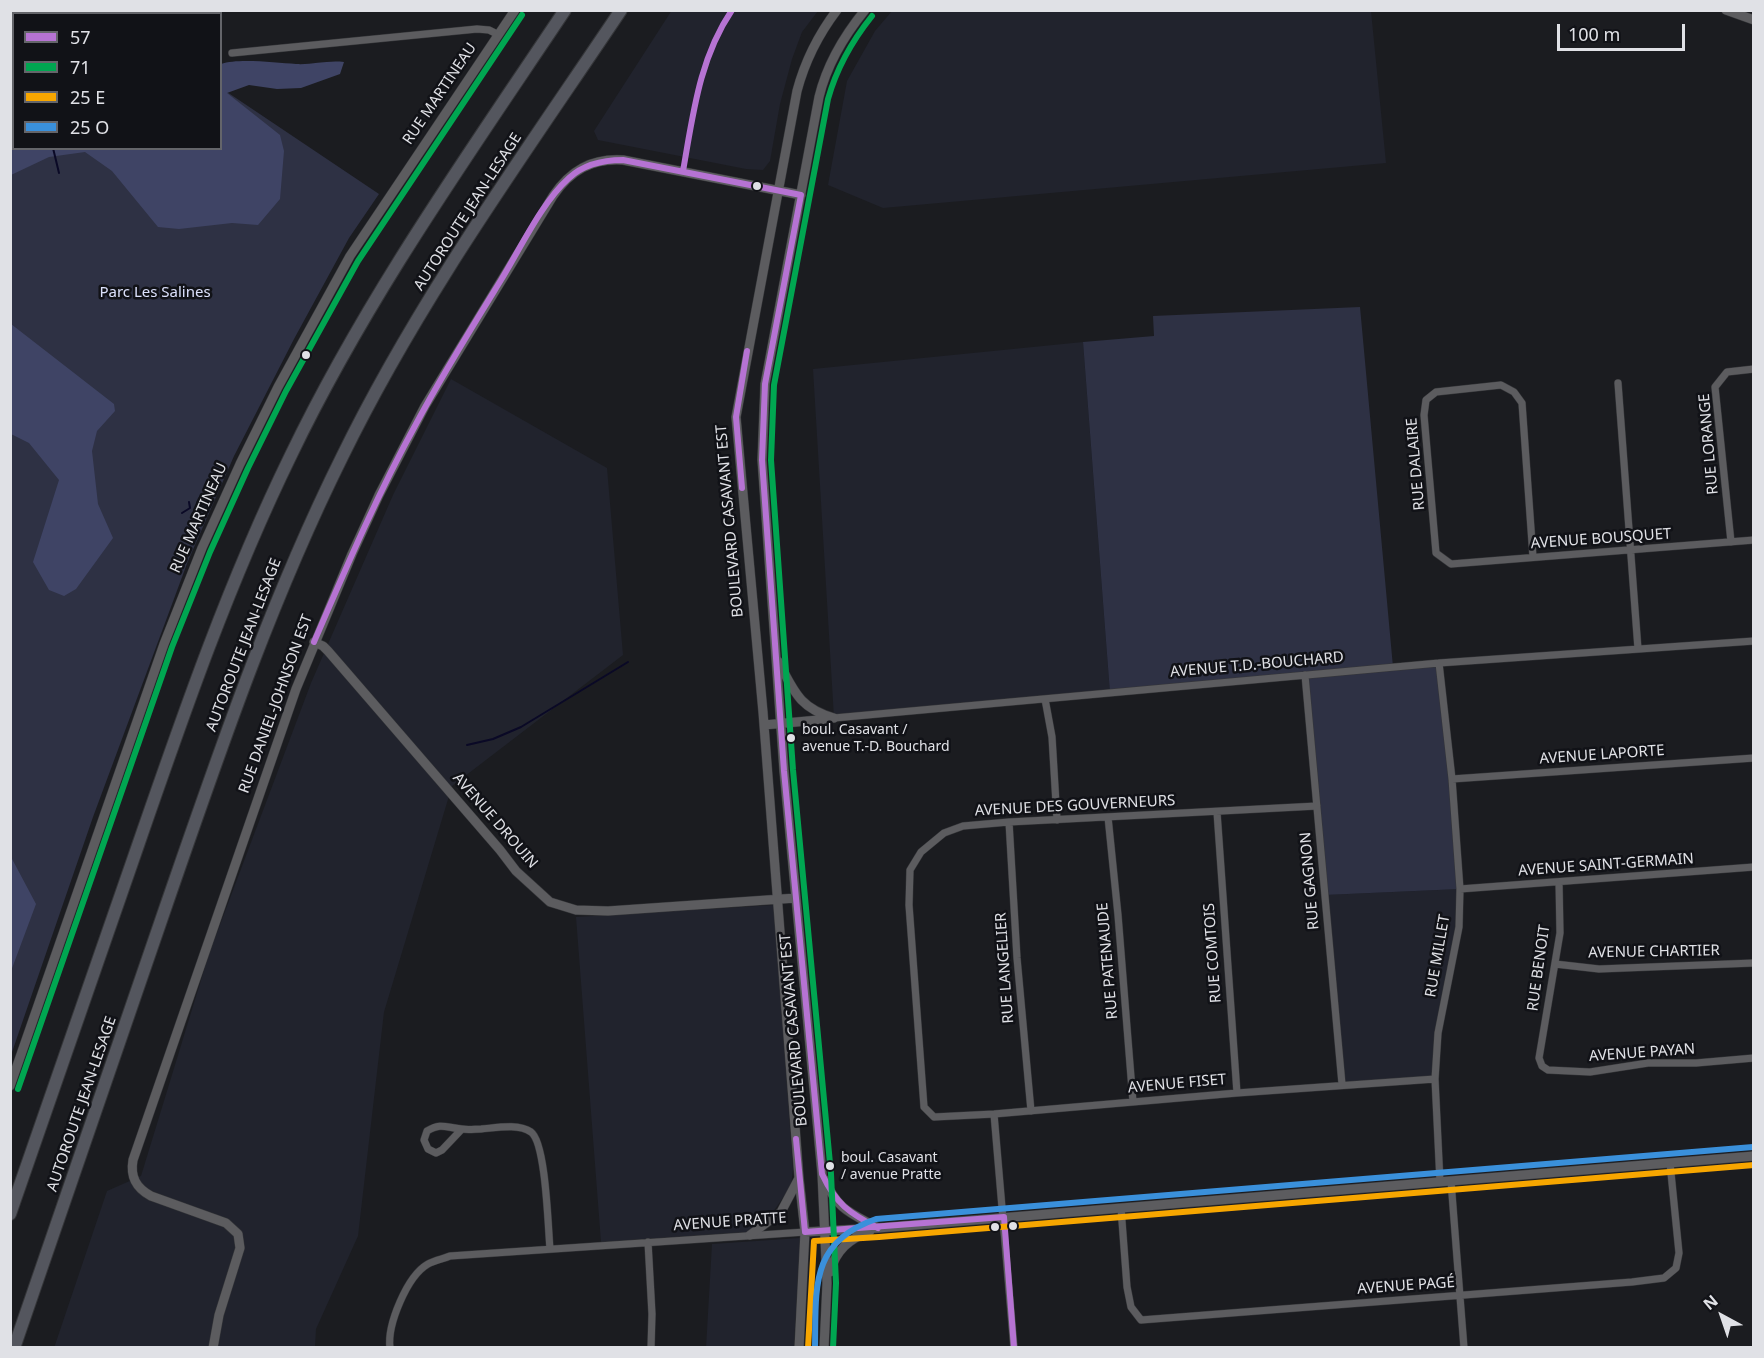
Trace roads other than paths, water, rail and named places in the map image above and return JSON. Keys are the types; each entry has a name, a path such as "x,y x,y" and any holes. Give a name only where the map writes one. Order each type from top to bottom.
{"highway":[{"name":"AUTOROUTE JEAN-LESAGE","path":"10,1215 188,700 232,585 267,506 316,405 374,300 434,204 565,10"},
{"name":"AUTOROUTE JEAN-LESAGE","path":"14,1347 237,702 302,540 351,437 419,315 474,228 621,10"}],"street":[{"name":"RUE MARTINEAU","path":"10,1086 168,632 202,548 240,464 278,387 350,256 515,10"},
{"name":"BOULEVARD CASAVANT EST","path":"799,1347 805,1232 764,725 736,417 795,100 804,68 817,39 837,10"},
{"name":"BOULEVARD CASAVANT EST","path":"827,1283 822,1174 784,771 762,460 765,384 818,105 826,73 844,37 865,10"},
{"path":"1726,10 1754,20"},
{"path":"232,53 477,29 489,30 499,35"},
{"name":"RUE DANIEL-JOHNSON EST","path":"213,1347 218,1320 238,1255 239,1237 226,1223 145,1193 134,1180 132,1164 273,754 314,642 371,512 425,406 553,196 567,178 588,164 616,160 801,195"},
{"name":"RUE LORANGE","path":"1731,542 1716,387 1727,372 1754,369"},
{"path":"1618,383 1638,649"},
{"name":"RUE DALAIRE","path":"1451,564 1436,553 1424,415 1426,400 1436,392 1501,385 1514,392 1522,403 1533,558"},
{"name":"AVENUE BOUSQUET","path":"1451,564 1754,540"},
{"name":"AVENUE T.D.-BOUCHARD","path":"764,725 1439,663 1754,641"},
{"name":"AVENUE DROUIN","path":"314,642 328,651 516,871 549,902 576,910 608,911 778,900"},
{"path":"776,657 797,696 812,709 834,718"},
{"name":"RUE MILLET","path":"1439,663 1452,779 1460,889 1459,927 1438,1033 1435,1078 1440,1182"},
{"name":"RUE GAGNON","path":"1305,675 1342,1084"},
{"path":"1045,699 1052,737 1057,820"},
{"name":"AVENUE LAPORTE","path":"1452,779 1754,758"},
{"name":"AVENUE DES GOUVERNEURS","path":"924,1107 909,905 910,870 921,852 944,833 963,826 1009,822 1317,806"},
{"name":"RUE COMTOIS","path":"1217,812 1237,1093"},
{"name":"RUE PATENAUDE","path":"1108,817 1119,915 1133,1102"},
{"name":"RUE LANGELIER","path":"1009,822 1017,958 1031,1111"},
{"name":"AVENUE SAINT-GERMAIN","path":"1460,889 1754,867"},
{"name":"RUE BENOIT","path":"1539,1058 1560,933 1559,882"},
{"path":"778,900 796,898"},
{"name":"AVENUE CHARTIER","path":"1555,964 1599,969 1754,963"},
{"name":"AVENUE PAYAN","path":"1539,1058 1542,1066 1548,1070 1590,1071 1648,1063 1696,1063 1754,1058"},
{"name":"AVENUE FISET","path":"924,1107 934,1117 994,1114 1435,1078"},
{"path":"994,1114 1014,1347 1009,1347"},
{"path":"461,1130 442,1150 436,1153 428,1149 424,1140 427,1131 436,1126 449,1126 461,1130 511,1127 529,1131 536,1137 542,1157 550,1249"},
{"name":"AVENUE PRATTE","path":"390,1347 388,1336 404,1291 418,1271 427,1264 450,1256 878,1228 1754,1156"},
{"name":"AVENUE PAGÉ","path":"1121,1208 1127,1287 1131,1306 1141,1320 1632,1282 1664,1278 1676,1268 1679,1253 1670,1164"},
{"path":"822,1174 836,1202 878,1228"},
{"path":"750,1235 781,1212 799,1178"},
{"path":"1451,1181 1464,1347"},
{"path":"824,1347 827,1283 832,1263 839,1251 859,1235 878,1228"},
{"path":"648,1242 652,1314 651,1347"}],"waterway":[{"path":"53,150 59,173"},
{"path":"182,513 190,508 189,502"},
{"path":"467,745 493,739 521,727 628,662"}],"place":[{"name":"boul. Casavant / avenue T.-D. Bouchard","path":"791,738"},
{"name":"boul. Casavant / avenue Pratte","path":"830,1166"}],"park label":[{"name":"Parc Les Salines","path":"155,293"}]}
